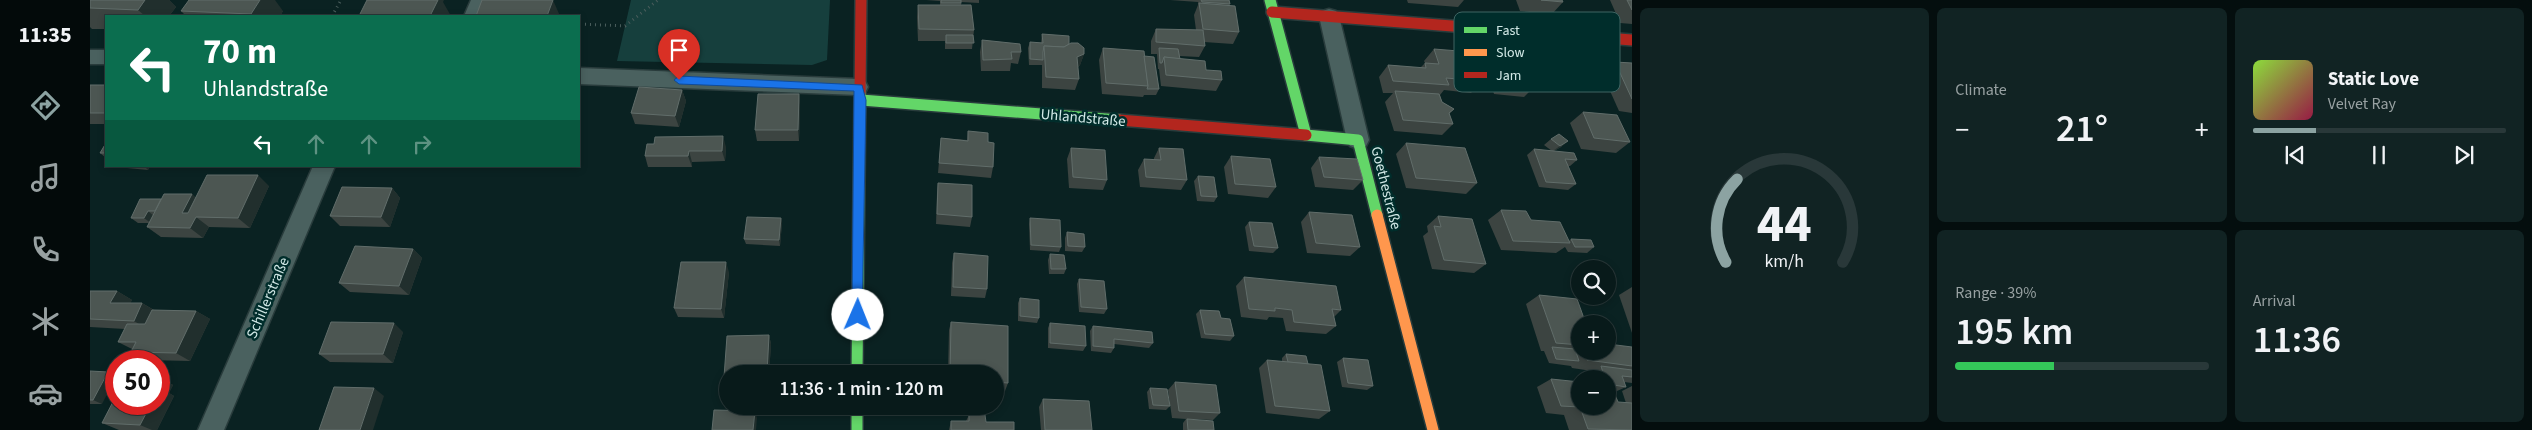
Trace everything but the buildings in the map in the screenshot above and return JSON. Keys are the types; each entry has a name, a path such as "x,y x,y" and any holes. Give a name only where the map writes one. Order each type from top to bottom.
{"street":[{"path":"473,15 480,0"},
{"path":"858,365 861,0"},
{"path":"1270,0 1306,135"},
{"path":"1272,12 1454,26"},
{"path":"1329,16 1358,140"},
{"path":"90,57 105,57"},
{"name":"Uhlandstraße","path":"580,76 860,94 1306,135"},
{"name":"Goethestraße","path":"1306,135 1358,140 1433,430"},
{"name":"Schillerstraße","path":"211,430 324,167"},
{"path":"857,415 857,430"}],"path":[{"path":"333,15 341,0"},
{"path":"580,24 625,26 658,0"}],"green space":[{"path":"631,0 830,0 827,60 812,65 617,61"}],"traffic: fast":[{"path":"1270,0 1306,135 1358,140 1377,215"},
{"path":"857,365 860,93"},
{"path":"861,100 1119,120"},
{"path":"857,415 857,430"}],"traffic: slow":[{"path":"1377,215 1433,430"}],"traffic: jam":[{"path":"860,93 861,0"},
{"path":"1272,12 1454,26"},
{"path":"1620,39 1632,40"},
{"path":"1119,120 1306,135"}],"route":[{"path":"679,80 858,87 861,100 858,315"}]}
